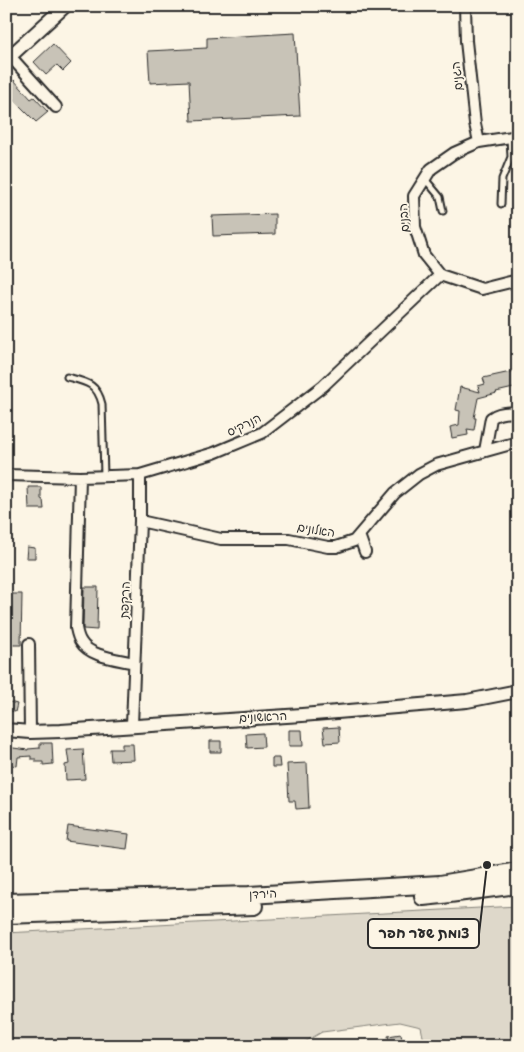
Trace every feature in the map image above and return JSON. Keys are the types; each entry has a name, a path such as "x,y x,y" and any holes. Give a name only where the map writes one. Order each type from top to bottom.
{"highway":[{"name":"הירדן","path":"6,902 249,895 440,884 518,871"},
{"name":"הירדן","path":"6,915 256,906 442,896 518,885"}],"street":[{"path":"56,107 8,58 65,6"},
{"name":"הגנים","path":"465,6 466,41 475,124 479,142"},
{"name":"הבנים","path":"440,275 424,255 415,227 414,196 431,169 454,153 479,142 514,137"},
{"path":"440,275 482,289 518,280"},
{"name":"הנרקיס","path":"6,475 80,477 140,475 214,453 262,433 322,386 440,275"},
{"path":"485,451 491,418 494,415 511,412 518,415"},
{"name":"האלונים","path":"140,521 221,539 289,539 336,547 354,541 395,493 420,474 436,465 518,442"},
{"name":"הרקפת","path":"132,725 140,475"},
{"path":"80,477 76,628 79,641 91,652 134,663"},
{"path":"359,535 365,552"},
{"path":"28,644 30,732"},
{"name":"הראשונים","path":"6,730 30,732 302,715 457,702 518,691"}],"lane":[{"path":"501,204 502,179 511,157 514,137"},
{"path":"425,179 440,197 444,211"},
{"path":"67,377 88,383 100,393 104,476"}],"shaded area":[{"path":"518,906 518,1046 425,1046 421,1027 400,1022 322,1032 298,1046 6,1046 6,933"}],"building":[{"path":"295,33 300,116 191,121 189,81 150,83 148,51 207,48 207,38"},
{"path":"53,44 71,63 63,71 57,65 46,75 34,62"},
{"path":"14,80 31,99 34,97 48,112 36,122 10,96 6,99 6,87"},
{"path":"275,214 275,234 213,236 212,216"},
{"path":"515,371 518,387 478,398 474,430 467,429 468,435 452,438 450,427 459,425 460,411 456,410 460,387 480,392 478,386 485,384 483,378"},
{"path":"28,487 41,487 41,499 43,500 44,509 29,509"},
{"path":"27,547 35,548 35,558 26,558"},
{"path":"84,587 98,587 97,630 83,629"},
{"path":"9,594 22,594 21,645 9,645"},
{"path":"6,701 17,704 15,712 6,710"},
{"path":"339,727 340,742 325,743 323,728"},
{"path":"289,730 302,730 303,746 289,746"},
{"path":"263,733 264,747 247,748 246,734"},
{"path":"210,741 221,741 221,752 210,752"},
{"path":"40,743 52,743 53,764 43,765 43,762 36,762 36,759 31,759 31,756 18,757 17,766 6,764 6,747 28,750 40,748"},
{"path":"122,744 133,744 134,760 111,761 110,749 122,749"},
{"path":"83,749 85,779 66,780 65,765 69,764 67,750"},
{"path":"272,758 279,758 280,767 272,767"},
{"path":"307,763 309,808 296,809 295,801 289,801 287,764"},
{"path":"68,826 129,834 127,849 66,841"},
{"path":"401,1034 403,1046 390,1046 388,1036"}],"place":[{"name":"צומת שער חפר","path":"487,865"}]}
